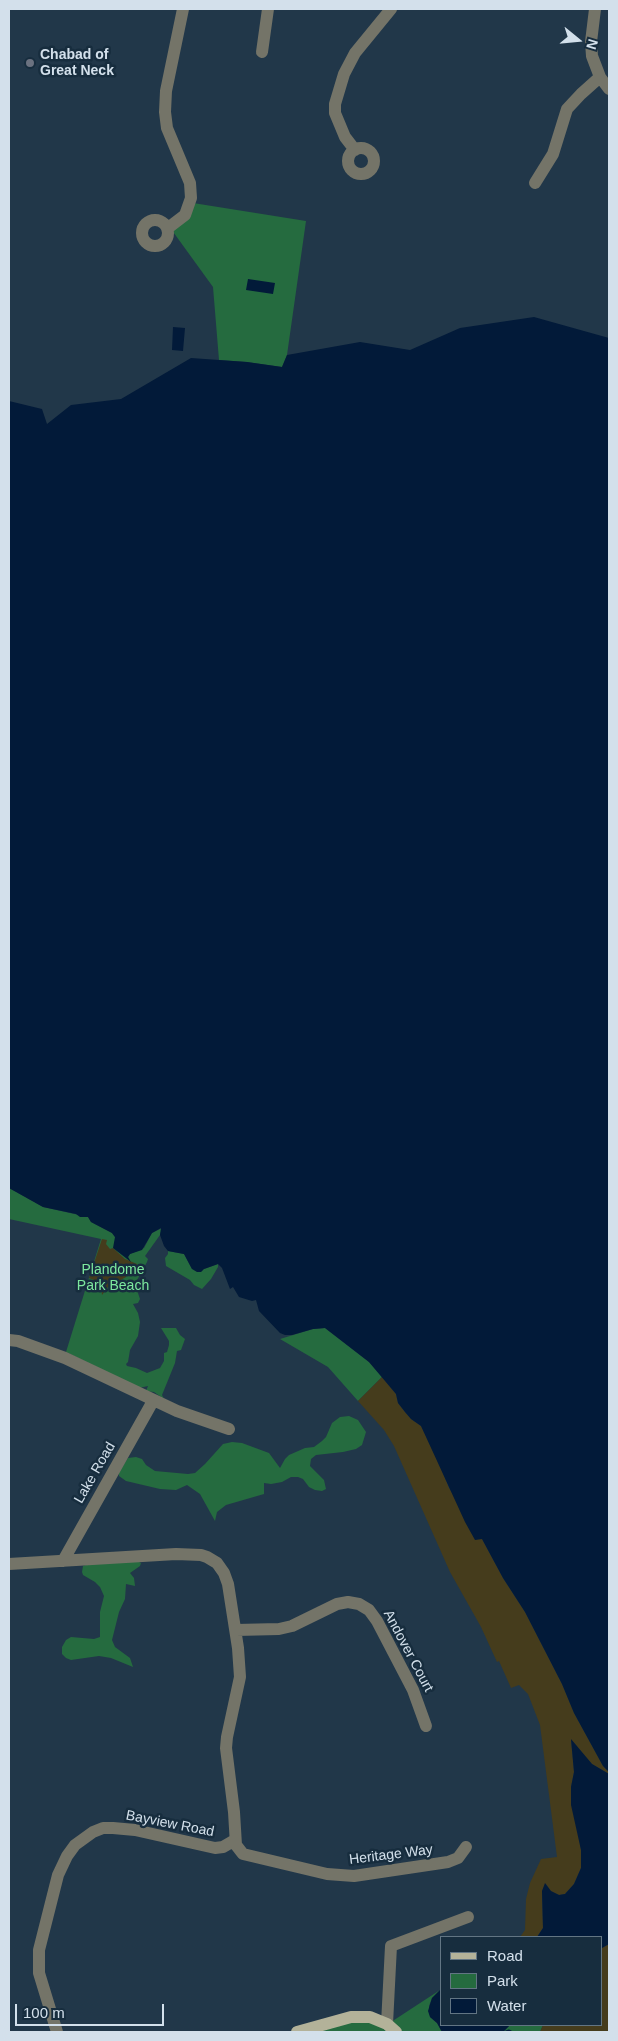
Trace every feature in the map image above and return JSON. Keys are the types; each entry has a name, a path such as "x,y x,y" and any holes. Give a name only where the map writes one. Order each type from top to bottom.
{"main road":[{"path":"297,2032 351,2017 370,2017 392,2028"}],"street":[{"path":"168,228 185,215 191,198 190,184 185,167 174,147 167,128 165,112 166,91 183,9"},
{"path":"262,52 268,9"},
{"path":"355,150 345,137 335,113 335,104 344,74 355,53 391,9"},
{"path":"596,9 591,42 592,56 600,77 609,89"},
{"path":"535,183 553,154 567,109 600,77"},
{"path":"9,1340 18,1341 65,1358 153,1401 229,1429"},
{"name":"Lake Road","path":"63,1560 153,1401"},
{"name":"Bayview Road","path":"9,1564 176,1554 208,1557 217,1563 224,1573 228,1584 236,1630 240,1677 226,1737 235,1840 223,1847 215,1848 134,1830 103,1828 84,1837 75,1845 67,1856 58,1875 39,1950 40,1973 57,2032"},
{"name":"Andover Court","path":"236,1630 279,1629 292,1626 337,1604 348,1602 359,1604 368,1610 376,1621 413,1690 426,1726"},
{"name":"Heritage Way","path":"235,1840 238,1851 245,1856 327,1874 348,1876 448,1862 458,1858 466,1848"},
{"path":"392,2028 391,1946 468,1917"}],"green space":[{"path":"193,203 306,221 287,355 282,367 219,360 213,287 171,229"},
{"name":"Plandome Park Beach","path":"9,1188 43,1207 88,1217 91,1222 112,1233 130,1261 128,1257 130,1254 144,1248 152,1233 162,1228 160,1235 145,1256 148,1259 147,1262 136,1282 141,1288 138,1293 140,1299 138,1303 133,1304 140,1322 138,1336 130,1350 126,1364 147,1373 160,1368 164,1361 164,1353 167,1352 169,1345 169,1341 161,1328 176,1328 185,1339 181,1350 177,1351 175,1363 162,1395 164,1399 154,1392 146,1391 148,1386 139,1388 66,1352 101,1239 9,1219"},
{"path":"168,1251 184,1254 192,1269 204,1269 218,1264 218,1267 202,1289 166,1266 165,1258"},
{"path":"325,1328 369,1362 382,1377 358,1401 328,1367 280,1339 313,1329"},
{"path":"349,1416 358,1420 366,1432 362,1445 356,1449 343,1452 316,1455 311,1459 310,1466 324,1480 326,1489 322,1491 315,1490 298,1477 291,1477 282,1482 271,1484 264,1483 264,1494 226,1505 217,1512 215,1521 200,1494 187,1485 176,1490 160,1489 126,1481 119,1476 119,1472 128,1458 136,1457 142,1459 146,1465 155,1471 195,1473 223,1444 232,1442 242,1443 269,1453 280,1468 289,1455 305,1448 314,1447 326,1437 332,1423 340,1417"},
{"path":"137,1561 141,1563 140,1566 130,1573 134,1578 135,1586 126,1584 125,1599 119,1612 112,1640 115,1647 130,1658 133,1667 111,1658 99,1656 71,1660 66,1658 62,1654 62,1647 66,1640 71,1637 94,1639 100,1637 100,1612 104,1596 100,1587 95,1582 83,1575 83,1566"},
{"path":"440,1990 432,1998 429,2006 430,2017 437,2023 442,2032 297,2032 351,2017 388,2024"},
{"path":"509,2026 543,2026 540,2032 503,2032"}],"sand":[{"path":"102,1239 107,1240 106,1244 110,1249 113,1248 125,1259 137,1264 136,1267 139,1270 138,1272 129,1270 126,1277 108,1287 102,1295 101,1283 89,1278"},
{"path":"382,1377 396,1394 398,1403 405,1412 421,1426 449,1488 525,1612 562,1684 574,1713 603,1766 609,1772 609,1774 592,1764 571,1740 574,1772 571,1787 581,1850 581,1868 574,1884 565,1894 559,1895 550,1891 546,1884 542,1891 543,1928 538,1936 521,1936 525,1930 526,1899 530,1883 541,1859 557,1857 540,1725 528,1694 519,1685 511,1688 499,1661 497,1662 481,1627 450,1572 394,1446 384,1430 358,1401"},
{"path":"609,1944 609,2032 540,2032 543,2026 603,2026 603,1947"}],"water":[{"path":"248,279 275,283 273,294 246,290"},
{"path":"534,317 609,338 609,1772 603,1766 574,1713 562,1684 525,1612 503,1578 482,1539 475,1540 465,1522 421,1426 405,1412 398,1403 396,1394 369,1362 325,1328 313,1329 292,1335 280,1333 259,1311 256,1300 252,1301 239,1297 233,1287 230,1289 222,1268 218,1264 197,1272 192,1269 184,1254 168,1251 160,1235 161,1228 152,1233 142,1250 130,1254 128,1257 131,1262 113,1248 115,1237 112,1233 91,1222 88,1217 80,1217 76,1214 43,1207 9,1188 9,401 42,409 47,424 71,405 121,399 191,358 247,362 282,367 287,355 360,342 410,350 460,328"},
{"path":"173,327 185,328 183,351 172,350"},
{"path":"571,1739 592,1764 609,1774 609,1944 603,1947 603,1936 538,1936 543,1928 542,1891 545,1883 551,1891 559,1895 565,1894 574,1884 581,1868 581,1850 571,1805 571,1787 574,1772"},
{"path":"440,1990 440,2026 509,2026 503,2032 442,2032 437,2023 430,2017 428,2011 432,1998"}],"waterway":[{"path":"506,2032 511,2032"}],"place":[{"name":"Chabad of Great Neck","path":"30,63"}]}
